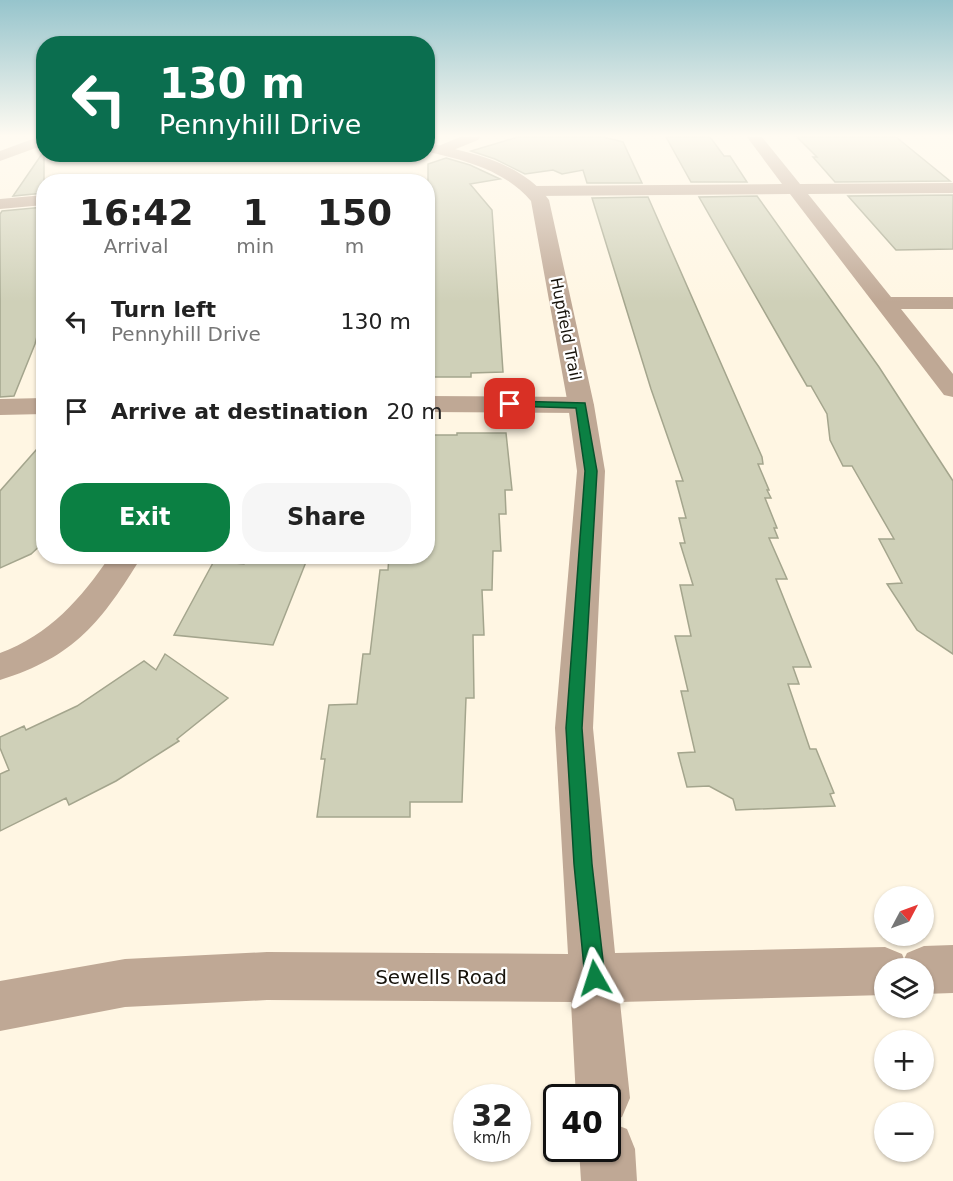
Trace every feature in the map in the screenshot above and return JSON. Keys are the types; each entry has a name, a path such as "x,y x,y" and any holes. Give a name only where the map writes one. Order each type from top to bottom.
{"street":[{"name":"Hupfield Trail","path":"534,192 540,200 581,405 591,471 574,728 602,1084"},
{"path":"799,192 953,390"},
{"path":"0,204 36,201"},
{"path":"886,303 953,303"},
{"path":"435,404 581,405"},
{"path":"0,406 36,406"},
{"path":"0,667 22,660 49,646 70,631 83,618 120,564"},
{"path":"934,970 953,969"},
{"name":"Sewells Road","path":"0,1006 125,983 267,976 595,978 874,971"},
{"path":"608,1162 609,1181"}],"building":[{"path":"16,192 36,192 36,194 13,196"},
{"path":"435,192 477,192 492,210 503,372 471,373 471,377 435,377"},
{"path":"953,195 953,249 896,250 848,196"},
{"path":"757,196 879,367 953,481 953,654 917,630 887,584 902,583 879,539 894,539 852,466 843,466 830,440 827,414 811,386 807,386 699,197"},
{"path":"648,197 762,457 763,464 758,464 769,490 767,490 771,498 765,498 777,528 774,528 778,538 769,538 787,579 776,579 811,667 793,667 799,684 788,684 810,749 816,749 834,793 830,794 835,806 736,810 733,799 709,786 687,787 678,753 695,752 681,691 688,691 675,636 691,636 680,585 693,585 680,543 685,543 679,518 686,518 676,481 683,481 651,389 592,198"},
{"path":"36,208 36,340 14,396 0,397 0,214 2,211"},
{"path":"457,433 506,433 512,490 505,490 506,514 499,514 501,551 493,551 492,590 482,590 484,635 473,635 474,698 466,698 462,802 410,802 410,817 317,817 325,759 321,759 329,705 357,704 363,654 370,654 380,570 388,570 388,564 435,564 435,435 457,435"},
{"path":"36,450 36,549 31,554 0,568 0,491"},
{"path":"212,564 305,564 273,645 174,635"},
{"path":"165,654 228,698 177,739 179,741 116,781 69,805 66,798 0,831 0,774 9,770 0,748 0,737 24,726 26,730 77,706 144,661 156,670"}],"route":[{"path":"510,404 581,405 591,471 574,728 583,864 595,978"}]}
